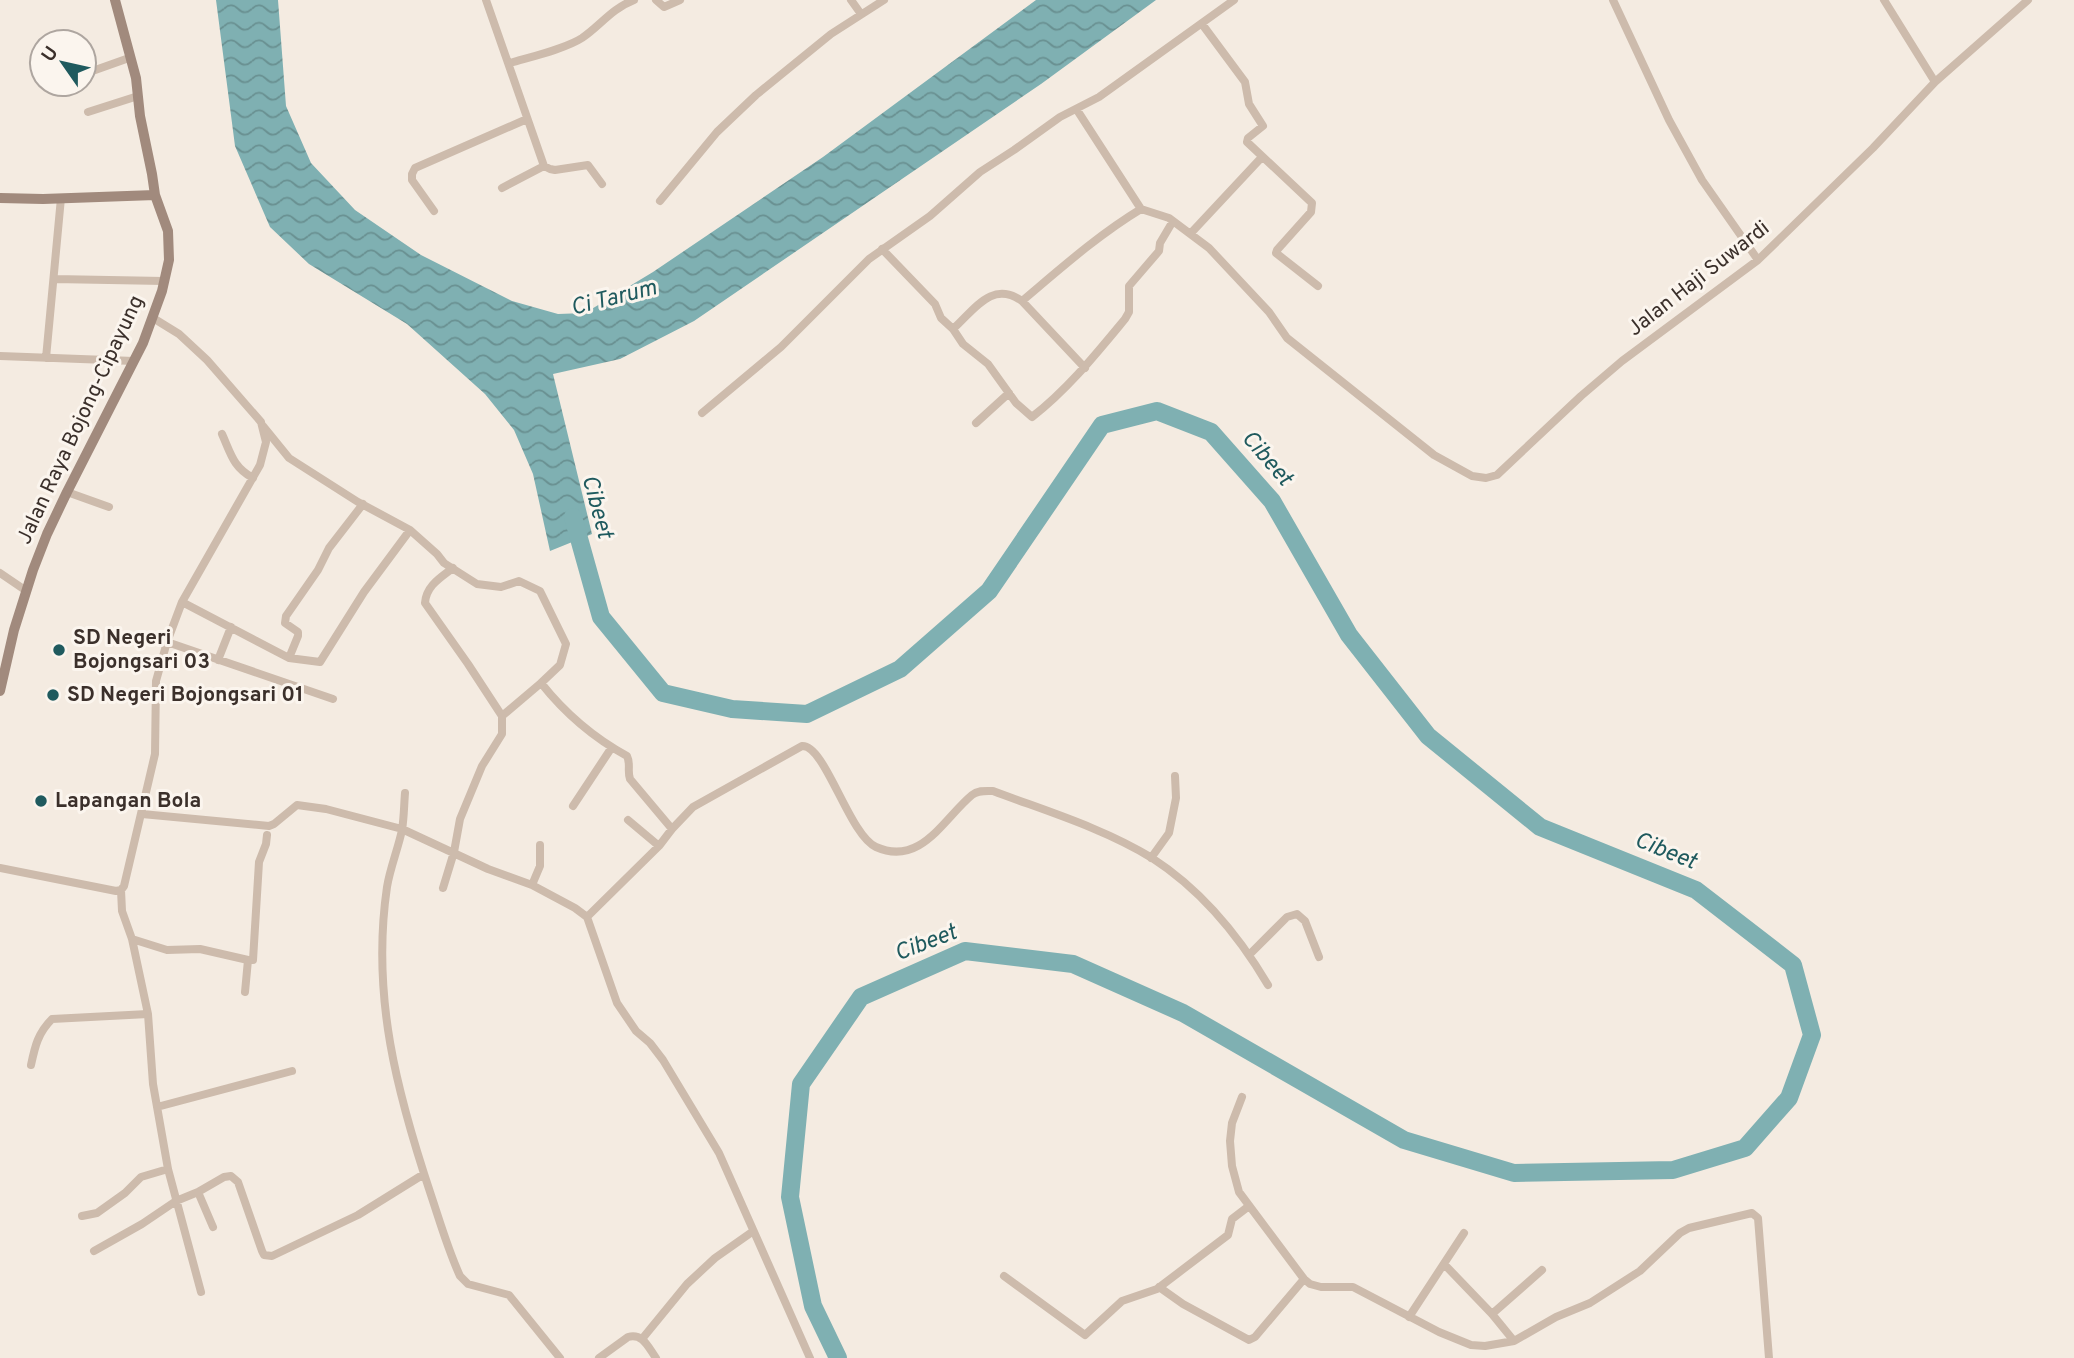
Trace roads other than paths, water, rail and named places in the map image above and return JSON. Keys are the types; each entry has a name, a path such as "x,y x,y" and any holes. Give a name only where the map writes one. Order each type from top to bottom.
{"street":[{"name":"Jalan Raya Bojong-Cipayung","path":"0,691 2,670 25,590 47,534 153,318 169,260 168,231 155,195 140,116 136,78 115,0"},
{"path":"486,0 544,166 555,170 587,164 602,184"},
{"path":"510,63 567,46 581,39 612,11 634,0"},
{"path":"656,0 664,7 680,0"},
{"path":"851,0 861,14"},
{"path":"660,201 702,148 736,114 831,33 884,0"},
{"path":"702,413 781,347 854,273 882,249 930,216 980,172 1060,117 1099,97 1234,0"},
{"path":"1613,0 1669,120 1702,180 1758,260"},
{"name":"Jalan Haji Suwardi","path":"1141,209 1173,220 1209,248 1269,312 1287,338 1434,455 1472,476 1486,478 1497,475 1622,361 1758,260 1873,148 1935,82 2028,0"},
{"path":"1889,2 1935,82"},
{"path":"1202,24 1245,82 1249,104 1263,126 1248,138 1247,142 1312,203 1311,212 1276,253 1318,285"},
{"path":"98,69 129,58"},
{"path":"88,112 138,96"},
{"path":"1023,301 1122,220 1141,209 1077,110"},
{"path":"434,211 412,180 415,168 527,118"},
{"path":"1191,233 1262,157"},
{"path":"502,188 544,166"},
{"path":"0,198 155,195"},
{"path":"46,358 61,198"},
{"path":"882,249 935,304 941,318 963,344 988,364 1016,403 1032,417 1085,368 1128,315 1129,286 1159,251 1160,243 1173,220"},
{"path":"54,279 164,281"},
{"path":"953,329 991,295 1013,295 1023,301 1085,368"},
{"path":"153,318 194,346 289,458 410,530 444,563 477,584 501,587 519,581 540,591 566,644 560,665 502,716"},
{"path":"0,356 134,361"},
{"path":"976,423 1009,393"},
{"path":"201,1292 167,1169 151,1069 148,1014 132,939 122,911 121,891 155,754 156,681 167,642 182,602 253,478 266,442 261,422"},
{"path":"222,434 235,463 241,471 253,478"},
{"path":"67,492 108,507"},
{"path":"289,658 298,632 285,623 286,616 318,570 329,548 363,504"},
{"path":"182,602 289,658 320,662 364,592 410,530"},
{"path":"443,888 463,808 482,766 502,734 502,716 425,603 426,595 435,582 453,568"},
{"path":"0,573 25,590"},
{"path":"218,660 231,627"},
{"path":"167,642 333,699"},
{"path":"541,683 585,728 626,756 630,763 630,779 671,829"},
{"path":"587,917 659,846 671,829 693,807 806,746 811,748 828,773 866,841 874,846 895,850 921,845 973,794 993,791 1076,821 1152,858 1189,885 1250,954 1268,985"},
{"path":"573,806 612,747"},
{"path":"1152,858 1169,833 1175,807 1175,776"},
{"path":"405,793 402,830 387,886 382,961 385,1020 393,1063 424,1174 460,1276 468,1284 509,1295 560,1358"},
{"path":"142,814 269,826 279,821 293,807 302,804 326,809 402,830 488,869 531,885 587,917 617,1003 636,1031 663,1060 719,1153 810,1358"},
{"path":"628,820 659,846"},
{"path":"132,939 167,950 200,950 253,960 259,862 267,835"},
{"path":"531,885 540,866 540,845"},
{"path":"0,868 121,891"},
{"path":"1250,954 1287,917 1297,914 1305,921 1319,957"},
{"path":"245,992 248,961"},
{"path":"31,1065 42,1029 52,1020 148,1014"},
{"path":"157,1107 292,1071"},
{"path":"1242,1097 1232,1123 1230,1141 1235,1182 1249,1206 1310,1284 1321,1287 1353,1287 1439,1332 1471,1345 1514,1342 1556,1317 1590,1303 1640,1271 1680,1233 1689,1228 1752,1213 1758,1218 1769,1358"},
{"path":"82,1216 97,1213 125,1193 141,1177 167,1169"},
{"path":"94,1251 176,1201 224,1177 234,1178 238,1182 262,1251 264,1255 272,1256 358,1215 424,1174"},
{"path":"198,1192 213,1227"},
{"path":"1004,1276 1085,1335 1122,1301 1159,1287 1228,1236 1232,1219 1249,1206"},
{"path":"642,1339 687,1284 715,1258 752,1231"},
{"path":"1409,1317 1464,1233"},
{"path":"1444,1264 1492,1314 1514,1342"},
{"path":"1492,1314 1542,1270"},
{"path":"1159,1287 1183,1304 1249,1340 1255,1337 1304,1279"},
{"path":"599,1358 628,1337 638,1336 656,1358"}],"water":[{"name":"Ci Tarum","path":"216,0 278,0 286,106 311,163 355,210 421,255 512,301 558,314 585,313 653,272 823,157 1036,0 1156,0 1041,84 694,321 620,359 553,374 592,534 550,551 533,474 514,430 485,394 407,324 309,264 270,227 235,146"}],"waterway":[{"name":"Cibeet","path":"573,517 601,617 663,693 732,709 807,714 900,669 989,591 1102,425 1157,411 1211,432 1272,501 1349,635 1428,736 1540,827 1696,890 1793,965 1812,1035 1789,1098 1745,1148 1673,1170 1514,1173 1404,1140 1183,1013 1073,964 965,951 861,997 801,1084 790,1197 813,1306 838,1358"}],"place":[{"name":"SD Negeri Bojongsari 03","path":"59,650"},
{"name":"SD Negeri Bojongsari 01","path":"53,695"},
{"name":"Lapangan Bola","path":"41,801"}]}
